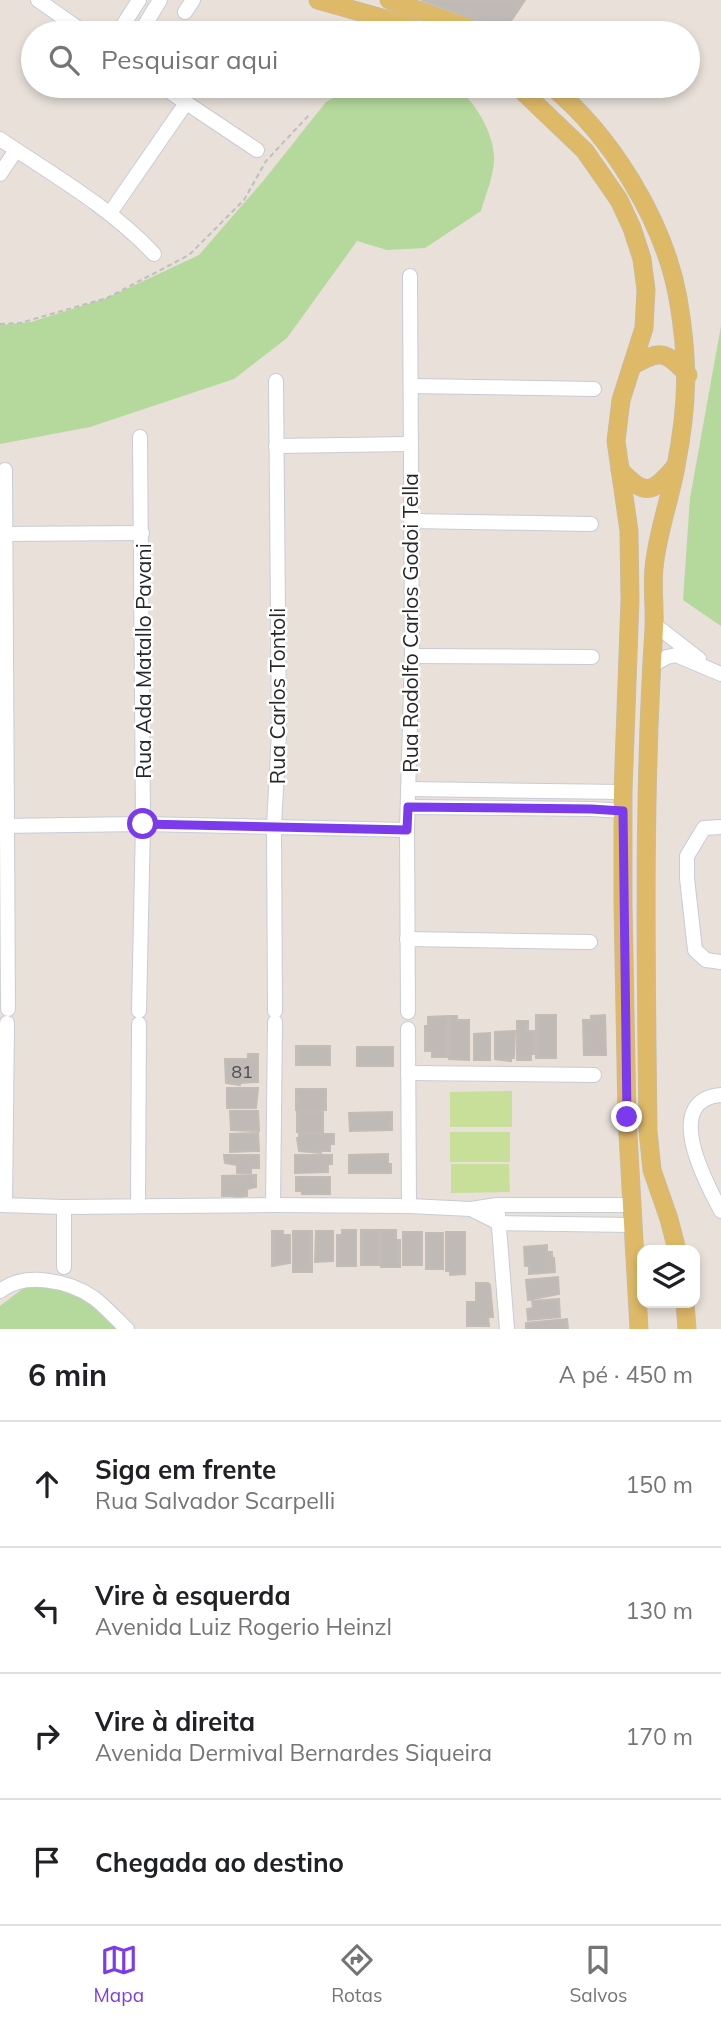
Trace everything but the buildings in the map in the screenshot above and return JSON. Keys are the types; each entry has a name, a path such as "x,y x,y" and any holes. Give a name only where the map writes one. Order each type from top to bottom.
{"main road":[{"path":"318,0 392,21"},
{"path":"389,0 449,21"},
{"path":"530,98 584,150 619,200 642,259 646,290 644,328 621,400 616,441 629,545 623,792 626,1104 632,1225 637,1257"},
{"path":"562,98 607,145 645,205 666,255 677,296 688,375 686,407 676,466 654,567 645,847 648,1131 652,1170 676,1245"},
{"path":"632,366 652,355 663,354 672,358 688,375"},
{"path":"620,470 633,484 650,489 659,485 676,466"},
{"path":"685,1308 685,1327"}],"street":[{"path":"38,0 68,21"},
{"path":"126,21 139,0"},
{"path":"147,21 160,0"},
{"path":"179,98 257,150"},
{"path":"110,213 186,103"},
{"path":"0,139 110,213 154,254"},
{"path":"0,174 16,150"},
{"name":"Rua Rodolfo Carlos Godoi Tella","path":"408,1012 407,830 412,656 410,276"},
{"name":"Rua Carlos Tontoli","path":"273,1205 274,826 279,733 276,381"},
{"path":"411,386 594,389"},
{"name":"Rua Ada Matallo Pavani","path":"138,1206 143,824 140,437"},
{"path":"276,446 410,444"},
{"path":"5,470 3,826 8,1016 2,1205 409,1206 471,1209 497,1205 631,1205"},
{"path":"412,521 591,524"},
{"path":"3,534 142,533"},
{"path":"654,624 716,671"},
{"path":"412,656 593,657"},
{"path":"651,666 667,657 676,656 716,671"},
{"path":"408,789 623,792"},
{"path":"408,807 623,811"},
{"path":"3,826 143,824 407,830"},
{"path":"721,827 704,828 687,856 695,950 706,960 721,962"},
{"path":"407,939 590,942"},
{"path":"408,1029 409,1206"},
{"path":"408,1073 594,1075"},
{"path":"721,1095 710,1096 697,1107 688,1129 704,1180 721,1211"},
{"path":"497,1205 507,1329"},
{"path":"64,1207 64,1267"},
{"path":"471,1209 499,1223 632,1225"},
{"path":"0,1291 8,1284 34,1280 65,1284 94,1298 127,1329"}],"path":[{"path":"0,324 20,323 107,298 189,255 244,200 267,161 309,115"}],"green space":[{"path":"333,98 467,98 483,119 494,152 492,174 481,211 425,248 387,250 357,241 287,338 234,379 90,427 0,444 0,325 31,322 107,298 199,255 264,180 326,102"},
{"path":"721,326 721,626 683,600 690,498"},
{"path":"512,1091 512,1127 450,1127 450,1092"},
{"path":"450,1132 510,1132 510,1162 450,1162"},
{"path":"451,1164 509,1164 510,1192 451,1193"},
{"path":"34,1280 65,1284 127,1329 0,1329 0,1306"}],"route":[{"path":"143,824 407,830 408,807 623,811 627,1117"}]}
